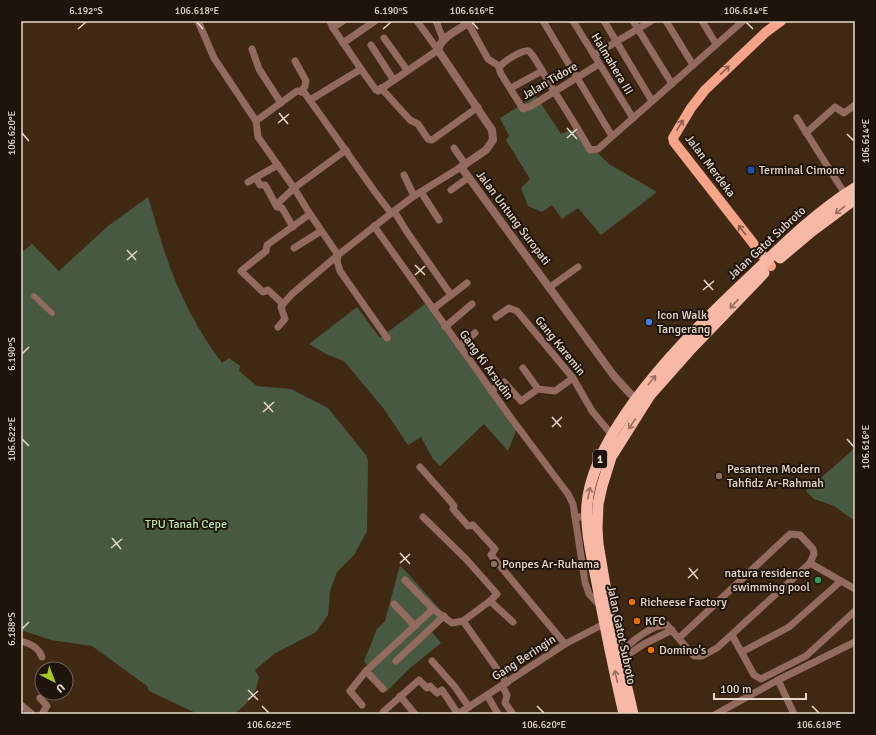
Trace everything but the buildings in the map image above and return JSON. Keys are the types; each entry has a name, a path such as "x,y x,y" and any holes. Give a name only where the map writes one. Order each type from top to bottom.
{"highway":[{"name":"1","path":"633,714 620,656 609,625 598,544 598,504 611,457 650,396 689,351 769,264 812,231 850,197 855,188"},
{"name":"Jalan Gatot Subroto","path":"624,714 609,625 601,607 593,562 587,517 591,484 598,463 612,435 636,400 676,350 727,298 769,264"}],"main road":[{"name":"Jalan Merdeka","path":"769,264 674,142 674,138 691,108 705,90 766,32 781,21"}],"street":[{"path":"198,21 214,58 256,121 258,137 338,255 337,261 340,271 387,338"},
{"path":"344,21 332,24 361,69 378,91 393,79 438,50 439,44 443,39 470,22 488,59 499,66 524,50 529,51 590,150 598,149 693,65 738,22"},
{"path":"343,42 375,21"},
{"path":"417,21 438,50"},
{"path":"436,21 443,39"},
{"path":"543,21 612,136"},
{"name":"Halmahera III","path":"573,21 632,118"},
{"path":"604,21 652,101"},
{"path":"633,21 672,84"},
{"path":"594,55 651,21"},
{"path":"666,21 693,65"},
{"path":"702,21 716,44"},
{"path":"384,38 407,70"},
{"path":"371,45 393,79"},
{"path":"252,50 260,69 280,103"},
{"name":"Jalan Untung Suropati","path":"438,50 478,107 492,130 493,140 486,150 463,165 468,178 550,287 614,376 636,400"},
{"path":"295,61 306,81 305,86 300,92"},
{"name":"Jalan Tidore","path":"499,66 501,74 523,109 531,106 599,64"},
{"path":"310,100 361,69"},
{"path":"511,88 542,71"},
{"path":"381,88 410,120 418,124 428,139 432,140 478,107"},
{"path":"256,121 297,91 304,92 375,192 393,212 451,295"},
{"path":"806,133 835,107 844,113 855,105"},
{"path":"797,118 850,197"},
{"path":"278,327 285,320 281,308 292,294 374,226 418,194 463,165 454,148"},
{"path":"276,204 294,188 346,150"},
{"path":"248,182 278,165"},
{"path":"404,175 439,220"},
{"path":"256,178 261,185 265,185 278,208 282,208 293,227"},
{"path":"451,190 468,178"},
{"path":"283,304 268,290 263,292 241,271 266,251 267,245 310,214"},
{"name":"Gang Ki Arsudin","path":"374,226 491,391 568,494 573,504 585,582 590,594 601,607"},
{"path":"294,248 321,231"},
{"path":"550,287 578,267"},
{"path":"433,309 467,283"},
{"path":"34,296 52,313"},
{"path":"445,327 472,304"},
{"name":"Gang Karemin","path":"496,317 509,308 517,311 573,378 592,411 612,435"},
{"path":"459,346 475,333"},
{"path":"523,368 538,389"},
{"path":"491,391 504,382 521,401 538,389 555,391 573,378"},
{"path":"420,467 451,502 454,506 453,509 468,526 473,525 495,549 492,555 565,644"},
{"path":"405,580 433,609 452,623 463,621 497,594 466,559 423,517"},
{"path":"575,517 587,517"},
{"path":"620,656 650,630 662,624 667,624 694,656 702,656 718,648 810,563 814,554 813,549 800,535 790,534 679,638"},
{"path":"810,563 855,590"},
{"path":"742,652 789,627 841,581"},
{"path":"490,601 513,622"},
{"path":"394,604 414,626"},
{"path":"362,705 350,691 366,671 433,609"},
{"path":"732,635 754,675 761,679 806,656 855,611"},
{"path":"396,661 444,616"},
{"path":"463,621 504,684 508,695 505,703 513,714"},
{"name":"Gang Beringin","path":"458,714 565,644 600,626 609,625"},
{"path":"21,641 39,650 42,657"},
{"path":"717,714 778,680 855,642"},
{"path":"432,661 469,707"},
{"path":"366,671 382,689"},
{"path":"383,712 419,680 427,688 430,686 437,693 442,690 458,714"},
{"path":"778,680 794,714"},
{"path":"487,695 498,714"},
{"path":"400,696 414,714"},
{"path":"42,714 47,706 43,701"},
{"path":"21,705 32,714"}],"green space":[{"path":"536,96 561,134 573,129 609,164 657,192 601,235 578,208 562,219 552,205 542,212 528,206 521,188 530,179 506,140 509,136 500,118"},
{"name":"TPU Tanah Cepe","path":"148,197 165,253 182,296 196,324 222,363 229,358 240,366 239,371 257,386 291,389 328,408 366,455 368,461 367,531 354,555 337,572 330,591 328,615 316,632 274,654 255,670 259,677 256,689 246,704 234,714 198,714 149,691 147,686 92,646 51,640 21,630 21,253 32,244 59,271 108,226"},
{"path":"425,304 480,380 518,426 508,451 484,424 440,466 433,459 421,437 408,445 384,409 344,361 326,354 309,344 357,307 380,338"},
{"path":"855,448 855,521 834,506 814,499 806,491"},
{"path":"400,565 446,616 431,631 441,643 410,668 386,692 364,661 377,629 385,621"}],"place":[{"name":"Terminal Cimone","path":"751,170"},
{"name":"Icon Walk Tangerang","path":"649,322"},
{"name":"Pesantren Modern Tahfidz Ar-Rahmah","path":"719,476"},
{"name":"Ponpes Ar-Ruhama","path":"494,564"},
{"name":"natura residence swimming pool","path":"818,580"},
{"name":"Richeese Factory","path":"632,602"},
{"name":"KFC","path":"637,621"},
{"name":"Domino's","path":"651,650"}]}
